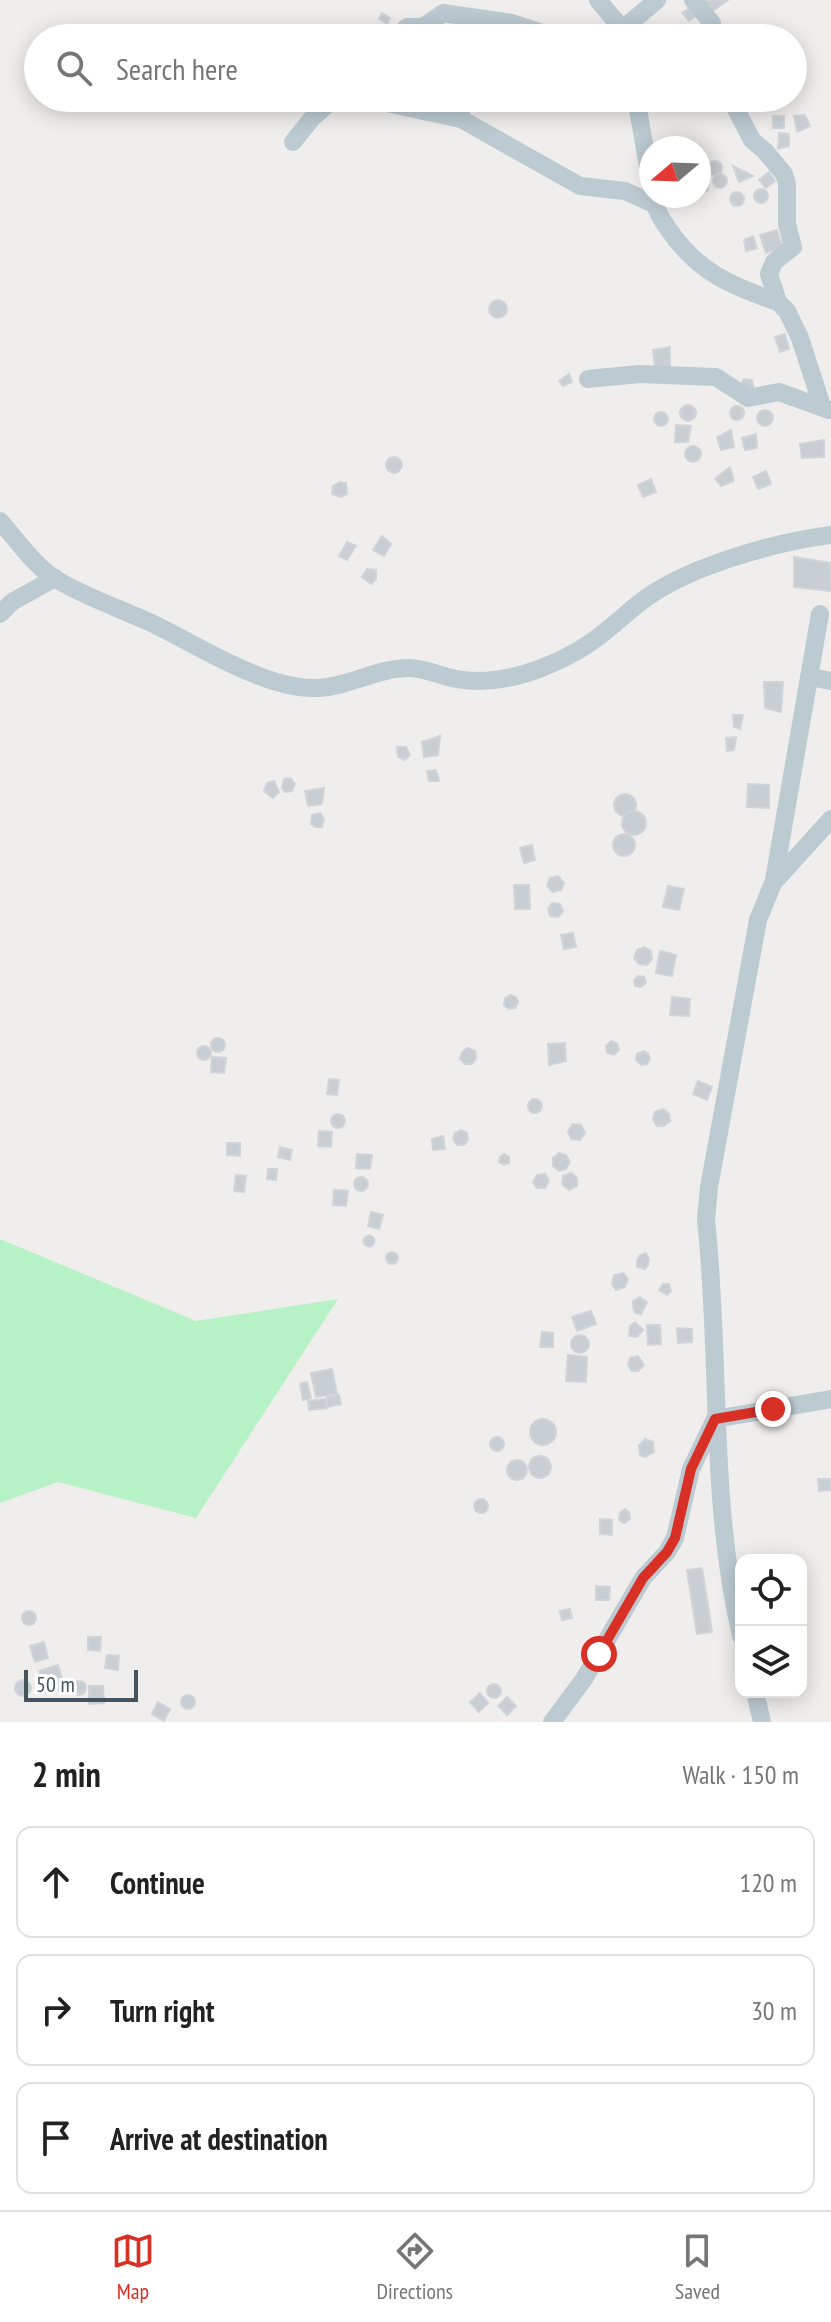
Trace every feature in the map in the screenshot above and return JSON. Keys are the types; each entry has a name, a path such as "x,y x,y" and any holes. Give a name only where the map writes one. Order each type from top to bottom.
{"street":[{"path":"598,0 613,24"},
{"path":"632,24 657,0"},
{"path":"693,0 712,24"},
{"path":"427,24 443,13 515,24"},
{"path":"293,142 319,112"},
{"path":"428,112 461,119 580,186 639,196"},
{"path":"461,112 461,119"},
{"path":"638,112 643,136"},
{"path":"737,112 752,140 778,166 787,184 787,224 793,247 774,262 769,274 778,302"},
{"path":"658,208 683,250 709,272 735,288 778,302 787,311 827,409"},
{"path":"588,379 639,374 716,377 748,398 779,392 827,409"},
{"path":"0,521 36,563 55,578 173,633 237,667 297,686 331,686 411,668 483,682 508,679 573,653 646,597 706,567 831,535"},
{"path":"0,614 12,602 55,578"},
{"path":"739,1626 729,1585 715,1419 706,1220 709,1187 758,920 773,883 820,614"},
{"path":"809,677 831,681"},
{"path":"773,883 831,819"},
{"path":"715,1419 831,1399"},
{"path":"552,1722 584,1679 643,1578 667,1552 675,1538 691,1469 715,1419"},
{"path":"756,1698 762,1722"}],"green space":[{"path":"0,1239 196,1321 338,1299 196,1518 58,1482 0,1503"}],"building":[{"path":"702,0 728,0 711,12"},
{"path":"692,6 698,14 689,21 682,13"},
{"path":"382,13 390,18 387,24 379,19"},
{"path":"805,115 810,126 797,132 794,116"},
{"path":"773,116 784,116 784,128 773,128"},
{"path":"779,133 789,134 789,146 778,149"},
{"path":"711,163 720,163 720,173 711,173"},
{"path":"733,166 753,176 739,182"},
{"path":"769,172 775,181 766,188 759,180"},
{"path":"720,174 727,181 720,188 713,181"},
{"path":"761,189 768,196 761,203 754,196"},
{"path":"737,192 744,199 737,206 730,199"},
{"path":"777,230 782,247 766,253 760,235"},
{"path":"753,236 757,248 746,251 744,240"},
{"path":"498,300 507,309 498,318 489,309"},
{"path":"785,334 789,349 780,352 775,337"},
{"path":"670,347 670,366 655,369 653,350"},
{"path":"569,374 572,382 563,386 559,381"},
{"path":"744,379 752,380 754,390 739,388"},
{"path":"685,405 691,405 696,413 694,419 685,421 680,416 680,410"},
{"path":"737,406 744,413 737,420 730,413"},
{"path":"762,410 768,410 773,418 771,424 762,426 757,421 757,415"},
{"path":"661,412 668,419 661,426 654,419"},
{"path":"676,425 691,426 688,442 675,442"},
{"path":"731,430 734,447 721,450 717,437"},
{"path":"756,434 757,448 745,450 742,438"},
{"path":"824,440 824,457 802,458 800,444"},
{"path":"690,446 696,446 701,454 699,460 690,462 685,457 685,451"},
{"path":"394,457 402,465 394,473 386,465"},
{"path":"730,467 734,481 721,486 715,479"},
{"path":"766,471 771,484 758,489 753,477"},
{"path":"651,479 656,492 643,497 638,485"},
{"path":"346,483 347,494 341,497 332,494 333,486"},
{"path":"382,536 391,544 384,556 373,550"},
{"path":"347,542 356,546 347,560 339,556"},
{"path":"794,557 831,563 831,591 794,587"},
{"path":"367,569 376,570 376,579 371,584 362,577"},
{"path":"764,682 783,682 781,712 765,708"},
{"path":"733,715 743,715 740,729 734,727"},
{"path":"440,736 438,755 424,757 422,742"},
{"path":"736,737 734,750 727,751 726,738"},
{"path":"397,747 406,747 410,755 405,760 398,757"},
{"path":"436,770 439,781 429,781 427,771"},
{"path":"290,778 295,784 292,791 285,792 282,788 284,779"},
{"path":"274,781 279,792 273,798 264,791 267,783"},
{"path":"748,784 769,785 769,808 747,807"},
{"path":"324,788 322,804 308,806 305,791"},
{"path":"625,794 633,797 636,805 633,813 625,816 617,813 614,805 617,797"},
{"path":"634,811 645,818 646,823 639,834 634,835 623,828 622,823 629,812"},
{"path":"320,813 324,819 322,827 315,827 311,824 312,815"},
{"path":"624,834 632,837 635,845 632,853 624,856 616,853 613,845 616,837"},
{"path":"532,845 535,860 524,863 520,848"},
{"path":"558,876 564,883 561,890 553,892 547,886 550,878"},
{"path":"514,885 529,885 530,909 515,909"},
{"path":"668,886 684,889 679,910 663,907"},
{"path":"552,903 560,904 563,911 558,917 550,916 548,909"},
{"path":"573,933 576,947 564,949 561,935"},
{"path":"644,947 651,951 652,959 647,965 639,964 634,958 637,950"},
{"path":"660,951 676,955 672,976 656,973"},
{"path":"638,976 644,977 646,983 641,987 635,986 634,980"},
{"path":"510,995 516,997 518,1002 515,1008 509,1009 504,1005 505,998"},
{"path":"672,997 690,999 689,1016 670,1015"},
{"path":"218,1038 225,1045 218,1052 211,1045"},
{"path":"611,1041 617,1043 619,1050 614,1055 607,1053 606,1046"},
{"path":"565,1043 566,1061 549,1065 548,1044"},
{"path":"204,1046 211,1053 204,1060 197,1053"},
{"path":"468,1048 475,1051 476,1058 472,1064 465,1064 460,1059 462,1052"},
{"path":"643,1051 648,1053 650,1059 647,1064 641,1065 636,1060 637,1054"},
{"path":"212,1057 226,1058 224,1073 211,1072"},
{"path":"329,1079 339,1080 337,1095 327,1094"},
{"path":"698,1081 712,1087 707,1100 693,1094"},
{"path":"535,1099 542,1106 535,1113 528,1106"},
{"path":"663,1109 669,1114 670,1121 664,1126 657,1126 653,1119 655,1112"},
{"path":"338,1114 345,1121 338,1128 331,1121"},
{"path":"573,1124 581,1125 585,1133 580,1140 571,1139 568,1131"},
{"path":"461,1130 467,1133 468,1140 464,1145 457,1145 453,1139 455,1133"},
{"path":"319,1131 332,1132 331,1147 318,1146"},
{"path":"443,1136 445,1149 433,1150 432,1139"},
{"path":"227,1143 240,1143 240,1156 227,1155"},
{"path":"280,1147 292,1150 290,1160 278,1157"},
{"path":"559,1153 566,1155 570,1162 566,1169 559,1171 553,1166 553,1158"},
{"path":"357,1154 372,1155 370,1169 356,1168"},
{"path":"504,1154 509,1157 509,1163 504,1165 499,1162"},
{"path":"268,1169 277,1169 276,1180 267,1179"},
{"path":"571,1173 577,1178 577,1186 569,1190 562,1184 563,1176"},
{"path":"545,1174 549,1181 545,1188 537,1188 533,1182 537,1175"},
{"path":"236,1175 246,1176 244,1192 234,1191"},
{"path":"361,1177 368,1184 361,1191 354,1184"},
{"path":"334,1190 348,1191 346,1206 333,1205"},
{"path":"371,1212 383,1215 379,1229 368,1226"},
{"path":"369,1235 375,1241 369,1247 363,1241"},
{"path":"392,1252 398,1258 392,1264 386,1258"},
{"path":"646,1253 648,1265 645,1269 637,1267 640,1255"},
{"path":"623,1273 628,1279 625,1287 616,1290 612,1284 614,1275"},
{"path":"663,1284 669,1284 671,1291 667,1295 659,1290"},
{"path":"640,1297 647,1302 641,1314 635,1313 633,1307 633,1301"},
{"path":"591,1311 596,1324 577,1331 572,1317"},
{"path":"635,1322 643,1330 637,1337 629,1336 630,1326"},
{"path":"647,1325 660,1325 661,1344 648,1345"},
{"path":"677,1328 692,1329 692,1342 678,1343"},
{"path":"542,1332 553,1333 553,1347 540,1347"},
{"path":"580,1335 589,1344 580,1353 571,1344"},
{"path":"568,1355 587,1357 586,1382 566,1381"},
{"path":"638,1356 644,1365 638,1371 632,1371 628,1365 630,1358"},
{"path":"332,1369 337,1394 316,1397 311,1373"},
{"path":"307,1382 311,1398 303,1400 300,1384"},
{"path":"339,1395 341,1404 328,1407 327,1397"},
{"path":"326,1399 327,1408 309,1410 308,1401"},
{"path":"543,1419 552,1423 556,1432 552,1441 543,1445 534,1441 530,1432 534,1423"},
{"path":"497,1437 504,1444 497,1451 490,1444"},
{"path":"645,1439 653,1442 654,1452 645,1457 640,1455 639,1445"},
{"path":"540,1456 548,1459 551,1467 548,1475 540,1478 532,1475 529,1467 532,1459"},
{"path":"517,1460 524,1463 527,1470 524,1477 517,1480 510,1477 507,1470 510,1463"},
{"path":"818,1479 831,1479 831,1490 819,1491"},
{"path":"481,1499 488,1506 481,1513 474,1506"},
{"path":"625,1509 630,1519 624,1523 619,1520 620,1513"},
{"path":"600,1519 612,1520 612,1535 600,1534"},
{"path":"702,1568 712,1632 697,1634 687,1570"},
{"path":"596,1586 610,1587 609,1600 596,1600"},
{"path":"570,1609 572,1618 562,1620 560,1611"},
{"path":"29,1611 36,1618 29,1625 22,1618"},
{"path":"88,1637 101,1637 100,1651 88,1650"},
{"path":"44,1642 48,1658 35,1662 30,1646"},
{"path":"107,1655 119,1656 118,1670 105,1668"},
{"path":"58,1665 65,1688 46,1693 39,1671"},
{"path":"20,1680 26,1680 31,1688 29,1694 20,1696 15,1691 15,1685"},
{"path":"79,1681 86,1688 79,1695 72,1688"},
{"path":"494,1684 501,1691 494,1698 487,1691"},
{"path":"89,1686 103,1686 104,1703 89,1704"},
{"path":"480,1693 488,1703 479,1712 470,1702"},
{"path":"188,1695 195,1702 188,1709 181,1702"},
{"path":"507,1697 516,1706 507,1715 498,1706"},
{"path":"158,1702 170,1709 164,1721 152,1714"}],"route":[{"path":"599,1654 643,1578 667,1552 675,1538 691,1469 715,1419 773,1409"}]}
